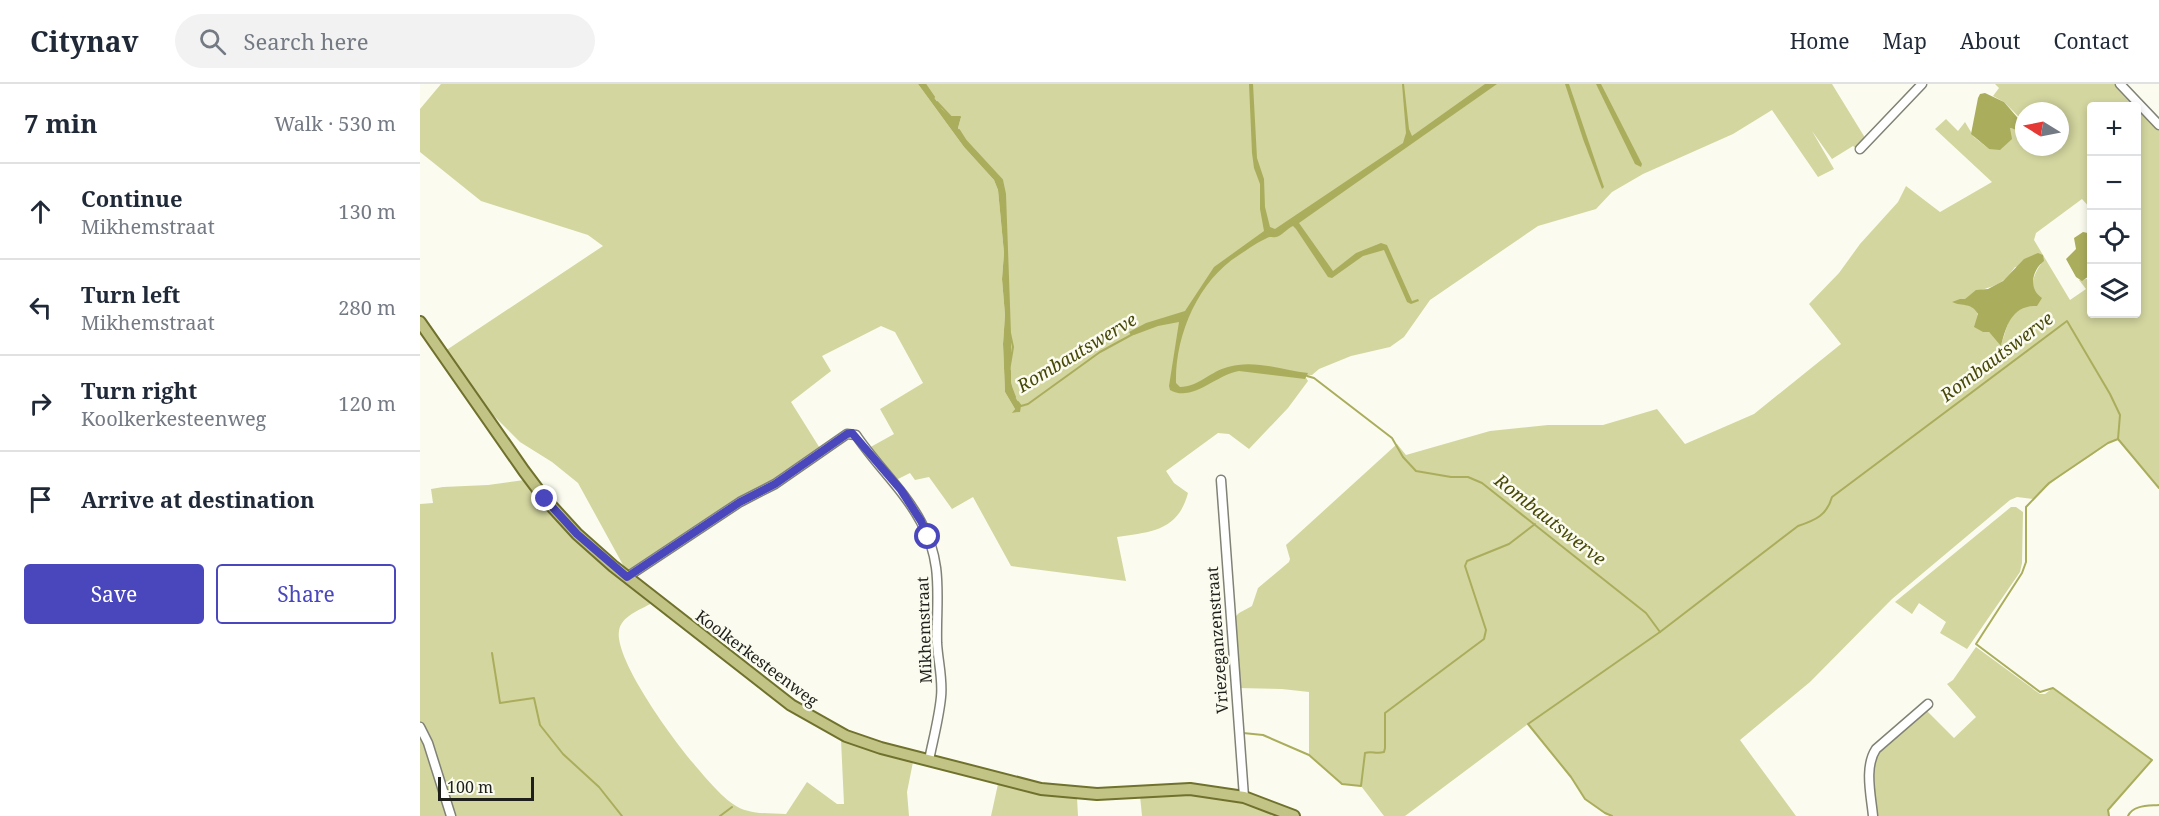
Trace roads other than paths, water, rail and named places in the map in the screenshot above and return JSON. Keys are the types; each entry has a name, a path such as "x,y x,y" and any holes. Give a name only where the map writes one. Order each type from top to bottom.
{"main road":[{"name":"Koolkerkesteenweg","path":"420,322 545,499 577,534 627,577 791,705 846,736 1041,789 1076,794 1202,790 1244,796 1294,816"}],"street":[{"path":"1860,149 1922,84"},
{"path":"2120,84 2159,125"},
{"name":"Mikhemstraat","path":"627,577 740,502 775,484 847,434 855,435 901,490 921,521 936,560 938,575 937,642 942,686 929,760"},
{"name":"Vriezeganzenstraat","path":"1221,480 1244,796"},
{"path":"1873,816 1869,771 1872,755 1928,704"},
{"path":"420,727 428,743 451,816"}],"waterway":[{"name":"Rombautswerve","path":"925,84 934,97"},
{"name":"Rombautswerve","path":"937,102 951,117 960,117"},
{"name":"Rombautswerve","path":"959,130 966,141 1002,180 1005,194 1010,333 1013,347 1010,365"},
{"name":"Rombautswerve","path":"1612,816 1585,799 1571,777 1528,724 1660,632 1798,526 1820,516 1832,497 2067,321 2120,415 2118,439 2159,488"},
{"name":"Rombautswerve","path":"1018,402 1021,406 1028,404 1100,352 1133,334"},
{"name":"Rombautswerve","path":"1010,371 1010,384 1015,397"},
{"name":"Rombautswerve","path":"1307,376 1314,378 1392,438 1403,457 1416,471 1451,477 1468,477 1482,483 1646,613 1660,632"},
{"path":"2109,816 2108,810 2152,760 2053,688 2040,692 1976,644 2022,573 2026,562 2026,507 2049,483 2108,443 2118,439"},
{"path":"1243,733 1263,735 1309,755 1342,784 1361,786 1365,753 1384,752 1385,713 1484,639 1486,630 1465,566 1467,561 1509,544 1535,524"},
{"path":"492,653 500,703 534,698 540,725 563,754 599,787 622,816"},
{"path":"2128,816 2137,808 2159,805"},
{"path":"720,816 732,807"}]}
